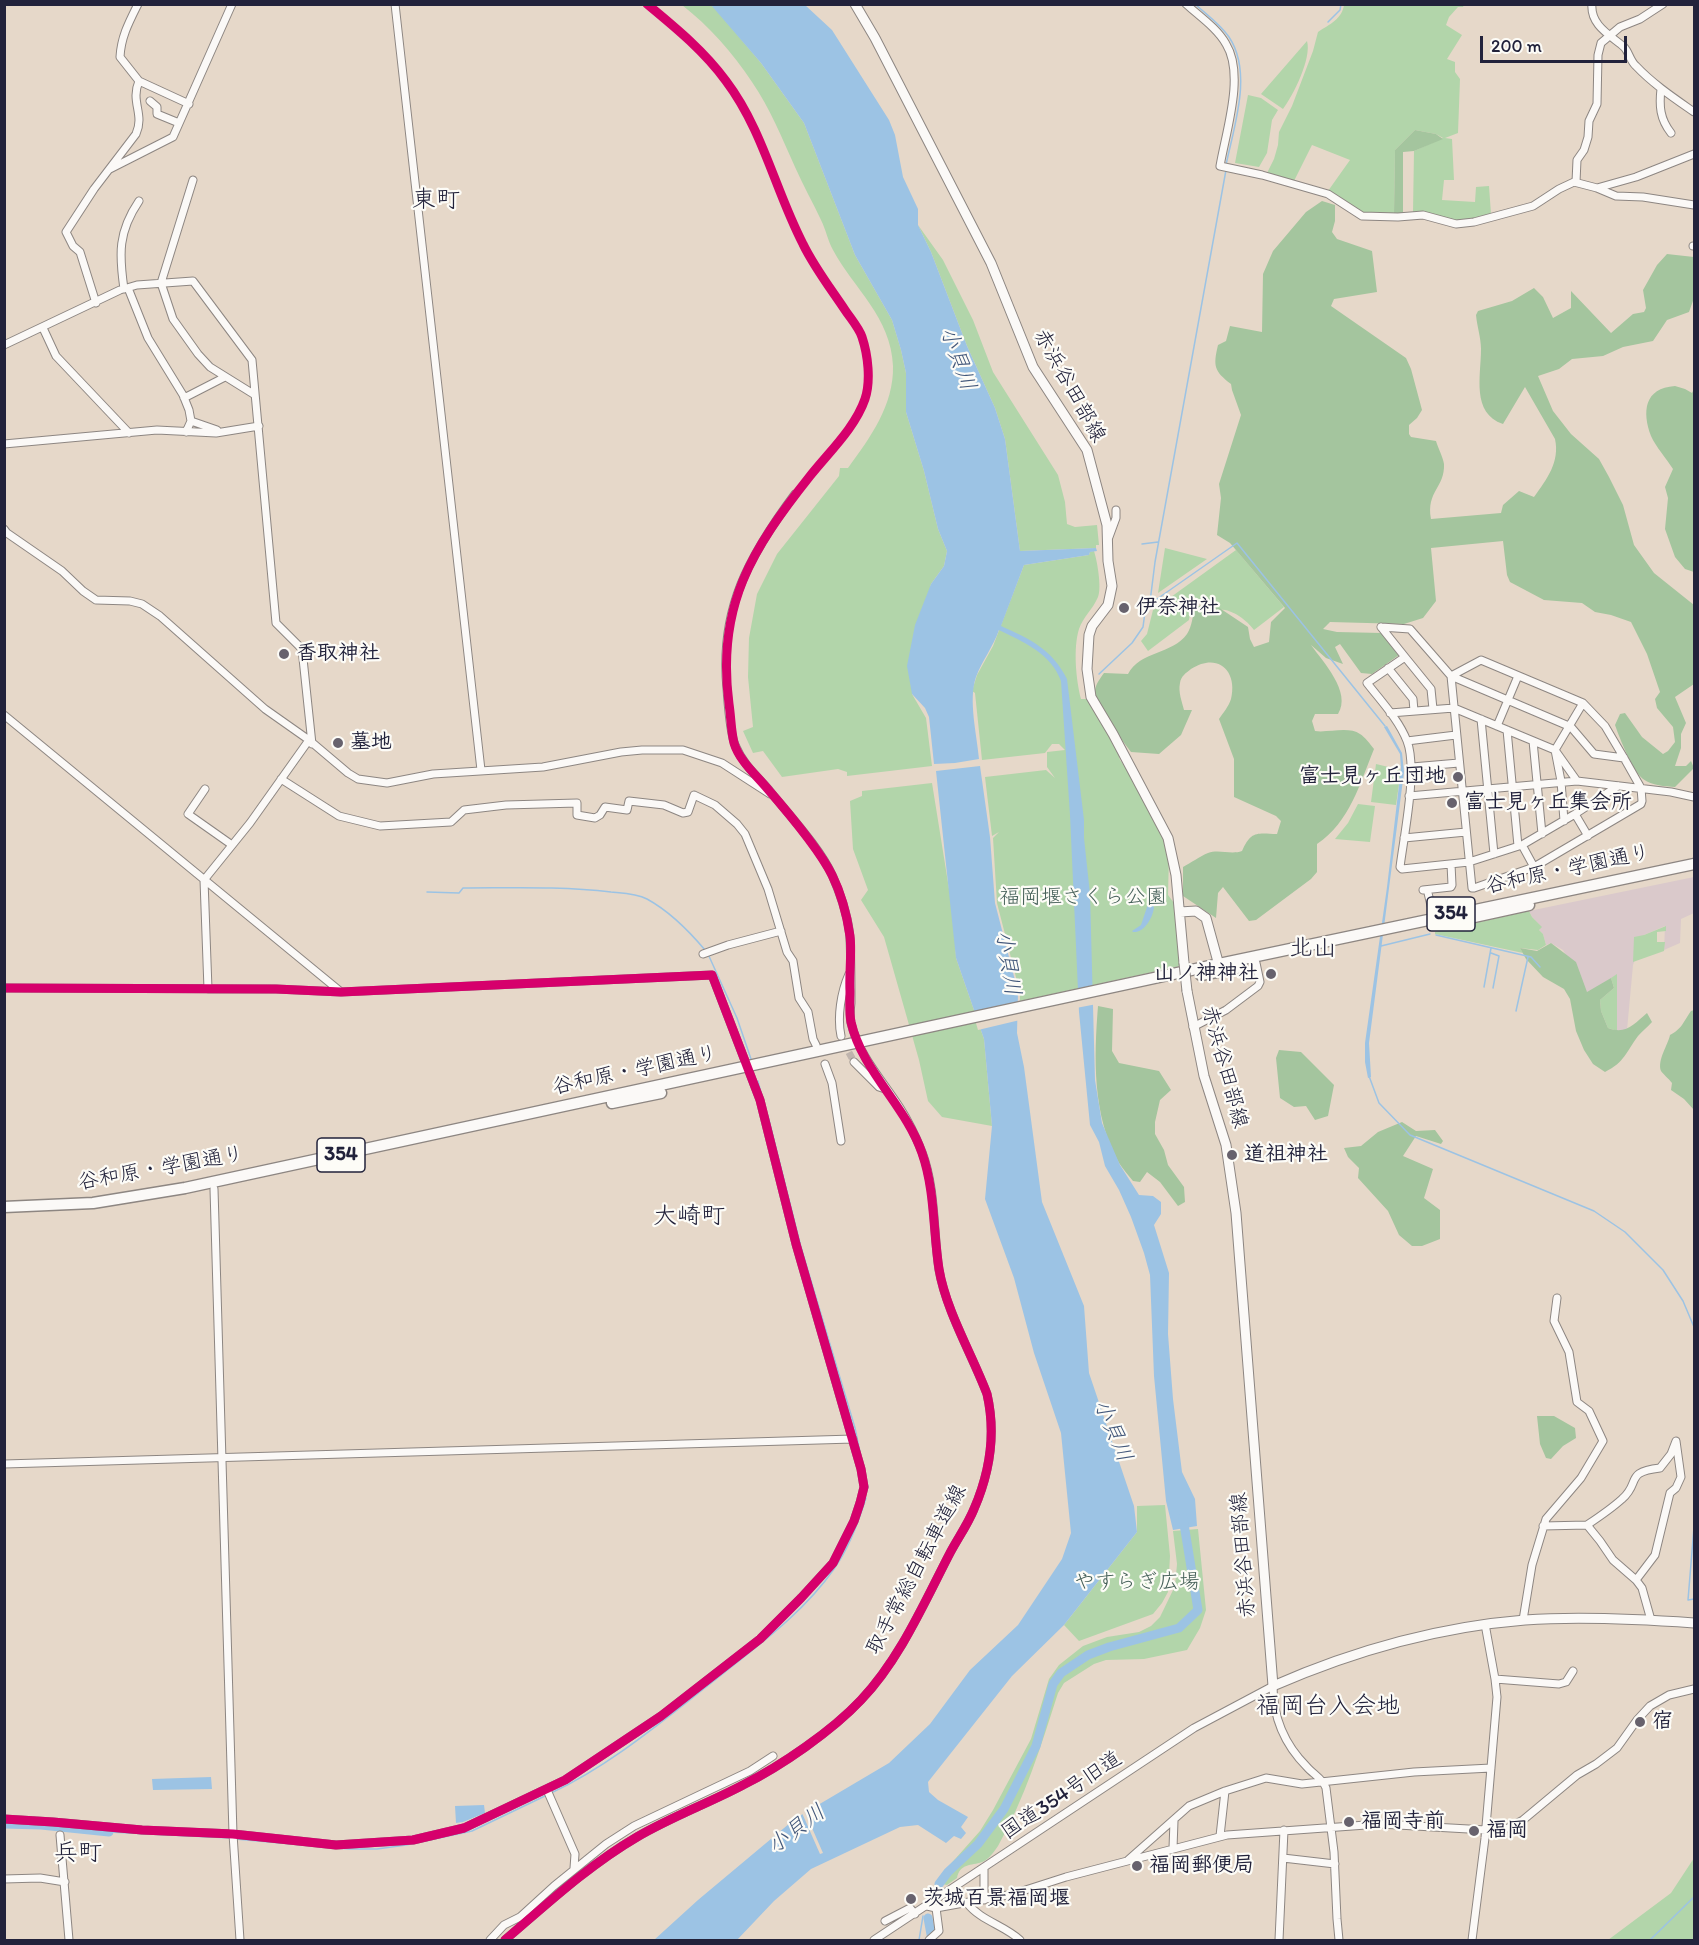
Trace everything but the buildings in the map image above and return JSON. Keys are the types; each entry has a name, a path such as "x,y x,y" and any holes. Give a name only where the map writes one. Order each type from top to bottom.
{"highway":[{"name":"谷和原・学園通り","path":"4,1214 129,1204 214,1189 1220,968 1434,918 1695,864"},
{"name":"谷和原・学園通り","path":"1220,968 1256,963 1695,871"},
{"name":"谷和原・学園通り","path":"4,1207 76,1204 147,1196 749,1070"}],"main road":[{"name":"赤浜谷田部線","path":"855,4 875,38 991,264 1033,367 1087,450 1107,525 1108,561 1112,586 1108,605 1092,626 1089,635 1087,669 1089,685 1091,697 1168,838 1173,855 1187,991 1193,1027 1204,1076 1226,1145 1236,1214 1273,1686"},
{"path":"1180,912 1196,911 1206,918 1220,968"},
{"path":"1273,1686 1338,1660 1393,1643 1485,1624 1578,1618 1695,1623"}],"street":[{"path":"138,4 120,43 120,57 140,81 189,104"},
{"path":"108,171 173,137 232,4"},
{"path":"394,4 482,770"},
{"path":"1186,4 1222,38 1234,65 1234,90 1220,166 1262,175 1328,194 1362,216 1423,215 1456,224 1486,219 1533,206 1559,189 1576,182 1621,197 1643,196 1695,205"},
{"path":"1592,4 1593,17 1626,49 1633,64 1661,89 1695,112"},
{"path":"1576,182 1577,160 1584,150 1589,121 1597,104 1599,48 1609,35 1620,27 1640,19 1663,4"},
{"path":"96,303 80,252 73,246 66,232 140,125 135,89 140,81"},
{"path":"1661,89 1662,116 1671,133"},
{"path":"150,101 157,107 157,114 179,123"},
{"path":"1597,188 1636,177 1695,154"},
{"path":"193,180 161,283 173,319 210,367 255,395"},
{"path":"139,201 127,219 119,257 126,288 148,338 184,398 191,421 186,432"},
{"path":"4,345 126,288 137,285 193,281 252,360 276,623 302,649 311,742 204,880 208,989"},
{"path":"43,328 56,356 129,433"},
{"path":"184,398 225,377"},
{"path":"191,421 221,432"},
{"path":"4,444 157,430 221,432 259,426"},
{"path":"795,494 769,530 744,573 732,610 726,656 727,690 735,746 752,772 820,856 833,876 844,907 850,937 849,972 842,993 839,1026 841,1036"},
{"path":"1108,540 1116,518 1116,510"},
{"path":"5,532 62,571 96,600 130,601 142,604 160,616 265,709 358,779 387,783 433,774 543,767 642,750 683,750 734,769 761,790 772,795"},
{"path":"1433,709 1431,689 1381,627 1410,629 1451,676 1569,726 1594,754 1624,758"},
{"path":"1405,657 1367,683 1390,713 1407,741 1412,768 1400,867 1402,869 1469,862 1520,846 1618,786"},
{"path":"1481,660 1583,703 1605,726 1624,758 1641,788 1641,804 1534,867 1472,888 1451,676 1481,660"},
{"path":"1388,668 1413,699 1414,711"},
{"path":"1497,726 1518,676"},
{"path":"1564,820 1561,781 1555,750 1583,703"},
{"path":"1390,713 1454,708 1555,750 1577,781"},
{"path":"4,715 341,992"},
{"path":"1481,719 1494,854"},
{"path":"1507,730 1520,846 1534,867"},
{"path":"1407,741 1456,735"},
{"path":"1533,741 1542,834"},
{"path":"1412,768 1459,763"},
{"path":"281,779 339,816 380,826 451,822 464,810 506,806 577,803 577,815 595,818 600,816 605,807 627,810 629,801 664,804 683,813 688,812 694,795 715,805 745,834 768,889 787,952 793,961 799,998 808,1012 816,1045"},
{"path":"1409,796 1577,781 1695,797"},
{"path":"205,789 188,814 232,846"},
{"path":"1575,814 1588,836"},
{"path":"1404,838 1466,832"},
{"path":"1434,918 1426,892 1451,887 1451,864"},
{"path":"703,954 781,931"},
{"path":"1193,1027 1231,1006 1259,984 1256,963"},
{"name":"取手常総自転車道線","path":"505,1941 596,1863 638,1836 775,1767 847,1714 878,1681 893,1658 974,1510 988,1466 992,1435 991,1411 987,1394 946,1295 940,1271 924,1156 916,1136 900,1107 887,1090 851,1023 849,972"},
{"path":"4,988 276,989 317,993 712,975 760,1100 796,1244 853,1439 864,1487 854,1521 833,1563 765,1634 661,1716 590,1765 547,1790 464,1828 413,1840 336,1845 233,1834 142,1830 53,1821 4,1819"},
{"path":"854,1062 879,1087 887,1090"},
{"path":"825,1064 832,1083 841,1141"},
{"path":"214,1189 233,1834 240,1941"},
{"path":"1523,1620 1532,1564 1543,1526 1554,1508 1581,1478 1603,1441 1589,1411 1577,1402 1569,1352 1554,1321 1557,1298"},
{"path":"4,1464 853,1439"},
{"path":"1543,1526 1587,1526 1622,1499 1636,1475 1641,1471 1660,1468 1671,1454 1676,1441 1681,1477 1676,1488 1670,1493 1654,1555 1636,1580"},
{"path":"1587,1526 1613,1560 1636,1580 1645,1593 1651,1620"},
{"path":"1472,1941 1486,1830 1497,1697 1496,1679 1485,1624"},
{"path":"1496,1679 1559,1684 1566,1682 1574,1671"},
{"path":"1273,1686 1274,1709 1285,1740 1304,1765 1324,1783 1332,1826 1339,1941"},
{"name":"国道354号旧道","path":"874,1941 1194,1728 1273,1686"},
{"path":"927,1906 936,1908 984,1900 1220,1836 1332,1826 1399,1824 1501,1830 1523,1820 1577,1776 1617,1748 1650,1706 1669,1695 1695,1689"},
{"path":"490,1941 504,1925 520,1917 574,1868 606,1844 634,1826 750,1771 773,1756"},
{"path":"1128,1860 1189,1806 1266,1778 1302,1784 1414,1772 1491,1768"},
{"path":"547,1790 575,1854 574,1868"},
{"path":"1220,1836 1225,1791"},
{"path":"1173,1848 1174,1821"},
{"path":"1279,1941 1284,1830"},
{"path":"60,1835 69,1941"},
{"path":"1283,1858 1335,1864"},
{"path":"984,1868 984,1900"},
{"path":"4,1879 40,1878 64,1882"},
{"path":"967,1903 978,1914 1014,1935 1020,1941"},
{"path":"885,1921 910,1908 915,1914"},
{"path":"932,1938 939,1931 936,1908"}],"shaded area":[{"path":"1694,877 1694,913 1681,919 1680,943 1664,950 1665,926 1644,935 1633,965 1627,1030 1617,1031 1617,975 1587,993 1563,950 1551,943 1546,945 1543,934 1539,930 1541,927 1529,911"}],"green space":[{"path":"682,5 711,5 714,7 761,63 804,123 855,255 892,320 906,373 906,412 938,529 947,551 944,566 931,584 912,694 926,718 932,766 847,776 847,772 838,769 782,777 763,751 753,753 743,731 753,727 748,677 749,638 757,594 777,554 839,476 840,468 848,468 872,433 885,408 893,366 891,349 879,318 833,250 821,220 764,102 729,50"},
{"path":"1344,5 1464,5 1458,7 1449,17 1446,25 1462,35 1447,59 1455,62 1455,72 1460,79 1458,133 1445,138 1452,139 1454,180 1444,180 1442,200 1475,202 1476,187 1489,186 1491,214 1453,221 1413,212 1414,151 1443,138 1436,134 1415,130 1395,150 1394,214 1364,214 1328,191 1350,160 1312,145 1294,181 1267,173 1274,159 1279,132 1292,106 1318,32 1338,18"},
{"path":"1307,41 1307,57 1304,67 1283,109 1261,94"},
{"path":"1248,95 1261,98 1278,110 1272,120 1267,153 1259,167 1235,163"},
{"path":"1415,130 1436,134 1443,139 1414,151 1403,152 1403,214 1394,214 1395,150"},
{"path":"1322,201 1335,205 1332,232 1337,239 1372,251 1377,292 1334,299 1331,306 1406,358 1422,410 1409,425 1409,434 1411,437 1436,441 1443,458 1444,472 1431,502 1431,519 1501,513 1503,505 1519,491 1534,497 1548,477 1556,455 1555,439 1525,387 1503,424 1493,419 1486,411 1480,392 1481,345 1476,315 1478,311 1512,301 1534,288 1543,297 1553,318 1571,308 1571,291 1611,333 1633,314 1644,312 1646,308 1643,290 1657,265 1667,254 1694,257 1694,298 1689,312 1667,320 1653,341 1623,347 1603,356 1572,359 1559,369 1538,376 1553,411 1571,434 1599,459 1623,505 1634,545 1654,573 1694,605 1694,684 1675,697 1686,723 1681,734 1681,748 1675,766 1686,766 1691,761 1694,768 1675,787 1654,784 1639,775 1623,746 1615,725 1620,714 1625,713 1642,737 1663,754 1675,742 1673,727 1657,708 1655,699 1660,692 1647,654 1631,622 1595,612 1582,603 1544,600 1510,582 1503,541 1431,548 1436,601 1423,618 1404,624 1330,622 1323,629 1337,632 1382,633 1399,655 1372,674 1361,673 1340,644 1335,647 1343,664 1326,658 1311,645 1329,669 1339,687 1341,696 1338,714 1315,714 1312,721 1315,731 1350,730 1364,737 1374,749 1359,788 1346,813 1338,825 1317,844 1317,872 1256,920 1249,921 1223,887 1218,893 1216,918 1183,896 1183,867 1208,853 1242,851 1248,840 1255,835 1277,834 1281,821 1276,816 1234,797 1234,759 1219,719 1231,699 1231,680 1228,672 1217,663 1209,662 1191,669 1181,678 1180,697 1184,710 1192,710 1181,735 1159,754 1131,752 1097,702 1095,689 1104,673 1128,674 1140,661 1181,641 1190,628 1195,606 1215,605 1248,627 1254,647 1269,642 1271,622 1285,608 1230,543 1217,535 1221,498 1219,484 1241,415 1231,384 1221,375 1215,363 1218,345 1226,341 1230,326 1262,332 1263,274 1273,251 1306,212"},
{"path":"918,225 943,260 973,320 993,372 1058,475 1065,502 1067,524 1075,527 1097,525 1099,545 1096,545 1096,548 1020,551 1005,439 995,408"},
{"path":"1675,386 1692,393 1694,389 1694,572 1685,569 1675,557 1665,529 1668,498 1665,487 1673,469 1651,436 1646,410 1651,396 1657,391"},
{"path":"1165,548 1207,559 1158,593"},
{"path":"1236,550 1284,607 1254,630 1230,611 1213,611 1202,603 1164,602"},
{"name":"福岡堰さくら公園","path":"1094,551 1099,574 1099,593 1077,637 1076,664 1079,691 1081,699 1090,699 1115,743 1120,760 1161,831 1169,855 1168,895 1174,903 1180,966 1020,1001 1020,993 997,903 993,838 999,832 992,836 985,777 1046,770 1055,778 1047,767 1047,752 1065,750 1059,744 1052,744 1045,753 982,760 975,693 972,691 977,675 993,646 1024,565 1089,555"},
{"path":"1159,607 1191,608 1189,620 1148,651 1141,641 1147,634 1153,610"},
{"path":"1376,764 1401,770 1396,805 1371,802"},
{"path":"932,783 954,920 956,958 984,1039 992,1126 942,1117 928,1101 919,1060 884,937 861,900 868,890 853,849 850,801 862,796 862,791"},
{"path":"1358,804 1375,806 1370,842 1335,839 1348,823"},
{"path":"1529,911 1542,927 1539,930 1543,934 1546,945 1538,950 1520,948 1523,953 1435,934 1435,932"},
{"path":"1666,926 1666,931 1657,932 1657,942 1665,942 1664,951 1633,962 1634,937"},
{"path":"1551,943 1576,962 1587,992 1611,978 1614,988 1600,1000 1601,1011 1608,1028 1625,1029 1647,1013 1652,1022 1638,1036 1621,1060 1605,1072 1593,1064 1584,1050 1576,1031 1570,999 1564,989 1543,977 1526,959 1520,948 1537,951"},
{"path":"1617,974 1617,1031 1608,1028 1601,1011 1600,1000 1614,988 1611,978"},
{"path":"1098,1006 1113,1009 1112,1051 1119,1063 1159,1071 1171,1090 1160,1100 1155,1134 1164,1150 1168,1165 1184,1187 1185,1202 1178,1206 1160,1182 1147,1172 1140,1182 1133,1181 1119,1163 1110,1145 1099,1106 1097,1086"},
{"path":"1694,1010 1694,1110 1671,1090 1672,1083 1660,1067 1670,1035"},
{"path":"1279,1050 1301,1052 1334,1085 1328,1116 1315,1120 1306,1106 1294,1107 1280,1098 1276,1058"},
{"path":"1402,1122 1416,1131 1435,1130 1443,1141 1441,1144 1416,1136 1403,1156 1433,1169 1424,1198 1440,1210 1440,1239 1422,1246 1412,1246 1399,1235 1388,1211 1358,1178 1359,1168 1348,1157 1344,1148 1361,1146 1378,1132"},
{"path":"1537,1416 1554,1416 1575,1428 1576,1438 1563,1446 1551,1459 1546,1458 1540,1444"},
{"name":"やすらぎ広場","path":"1165,1505 1170,1556 1168,1592 1162,1603 1153,1614 1079,1641 1064,1625 1137,1532 1137,1506"},
{"path":"1198,1529 1206,1610 1200,1628 1187,1650 1144,1659 1106,1660 1094,1664 1064,1683 1058,1693 1024,1790 998,1846 984,1861 963,1867 957,1878 947,1885 937,1883 940,1876 980,1831 993,1810 1031,1739 1049,1679 1059,1665 1083,1646 1107,1637 1139,1632 1151,1626 1160,1617 1175,1586 1177,1564 1173,1531"},
{"path":"1694,1858 1694,1940 1608,1940 1671,1893"}],"water":[{"name":"小貝川","path":"711,5 805,5 832,30 889,120 895,135 903,177 918,209 918,225 995,408 1005,439 1020,551 1096,548 1097,551 1090,552 1089,555 1024,565 1001,626 1047,652 1067,679 1084,820 1090,894 1095,1080 1102,1123 1120,1165 1139,1195 1153,1196 1161,1202 1161,1214 1154,1225 1169,1273 1168,1334 1173,1399 1182,1472 1195,1499 1197,1526 1173,1530 1166,1501 1154,1376 1150,1275 1131,1217 1105,1166 1099,1142 1090,1125 1079,1012 1061,681 1043,656 1027,644 999,630 978,671 974,686 973,707 979,759 934,764 929,717 925,708 912,694 907,666 915,625 931,584 944,566 947,551 938,529 906,412 906,373 901,350 892,320 855,255 804,123 761,63"},
{"path":"1387,726 1402,753 1404,772 1369,1043 1371,1077 1368,1078 1365,1043 1401,768 1400,754 1384,727"},
{"name":"小貝川","path":"980,766 990,837 995,903 1018,992 1017,1033 1024,1067 1042,1202 1084,1306 1089,1373 1134,1506 1137,1532 1064,1625 1012,1676 928,1782 929,1792 938,1800 968,1817 961,1827 966,1833 961,1839 954,1836 946,1843 918,1825 900,1827 811,1869 774,1901 737,1940 654,1940 796,1818 889,1763 930,1724 970,1670 1018,1625 1062,1559 1071,1533 1061,1433 1034,1353 1014,1278 985,1199 992,1126 984,1039 956,958 936,771"},
{"path":"1148,904 1154,907 1150,920 1141,930 1133,932 1141,925"},
{"path":"211,1777 212,1789 153,1790 152,1779"},
{"path":"484,1805 485,1813 456,1823 455,1806"}],"pier":[{"path":"1096,986 1097,1004 1076,1008 1075,991"},
{"path":"1021,1002 1020,1020 978,1030 973,1013"},
{"path":"805,1812 823,1853 820,1854 802,1813"}],"waterway":[{"path":"1195,4 1229,37 1240,67 1240,100 1226,165"},
{"path":"1328,22 1340,10 1341,4"},
{"path":"1099,674 1132,643 1143,627 1145,612 1150,602 1155,562 1226,170"},
{"path":"1142,544 1158,542"},
{"path":"1151,602 1237,543 1385,726"},
{"path":"427,892 459,893 463,888 537,888 634,894 647,899 671,915 705,950"},
{"path":"1381,946 1430,934"},
{"path":"1436,935 1531,957 1540,967"},
{"path":"1484,987 1491,948"},
{"path":"1491,953 1499,956 1493,988"},
{"path":"708,954 737,1018 751,1059"},
{"path":"1516,1011 1528,957"},
{"path":"1369,1076 1379,1103 1410,1135 1594,1211 1625,1232 1663,1270 1683,1301 1694,1327"},
{"path":"758,1081 762,1097"},
{"path":"768,1116 801,1247 855,1428 862,1462"},
{"path":"1694,1472 1694,1492"},
{"path":"866,1478 868,1488"},
{"path":"551,1793 593,1770 634,1743 776,1631 821,1586 839,1561 853,1535 866,1498"},
{"path":"939,1884 948,1872 978,1844 1004,1809 1036,1746 1053,1684 1061,1673 1088,1655 1179,1628 1198,1610 1183,1518"},
{"path":"1694,1527 1688,1600 1694,1599"},
{"path":"235,1839 349,1849 377,1849 406,1845 472,1831 547,1795"},
{"path":"4,1824 41,1825 109,1832"},
{"path":"109,1832 231,1838"},
{"path":"1650,1940 1694,1897 1694,1889"},
{"path":"919,1940 923,1916"},
{"path":"928,1918 932,1940"}],"tunnel":[{"path":"844,1043 854,1062"}],"cycle path":[{"path":"505,1940 569,1885 619,1848 773,1768 821,1736 861,1700 888,1667 899,1649 969,1520 980,1495 990,1452 991,1423 987,1394 942,1285 929,1181 922,1153 906,1120 864,1057 851,1022 850,936 838,889 811,842 740,755 734,743 732,729 726,669 728,637 743,581 755,554 771,529 861,410 868,384 864,344 857,327 807,253 759,140 739,100 699,50 647,4"},
{"path":"4,988 276,989 341,992 712,975 760,1100 796,1244 861,1469 864,1487 854,1521 833,1563 760,1639 661,1716 565,1780 464,1828 413,1840 336,1845 233,1834 142,1830 4,1819"}],"place":[{"name":"伊奈神社","path":"1124,608"},
{"name":"香取神社","path":"284,654"},
{"name":"墓地","path":"338,743"},
{"name":"富士見ヶ丘団地","path":"1458,777"},
{"name":"富士見ヶ丘集会所","path":"1452,803"},
{"name":"山ノ神神社","path":"1271,974"},
{"name":"道祖神社","path":"1232,1155"},
{"name":"宿","path":"1640,1722"},
{"name":"福岡寺前","path":"1349,1822"},
{"name":"福岡","path":"1474,1831"},
{"name":"福岡郵便局","path":"1137,1866"},
{"name":"茨城百景福岡堰","path":"911,1899"}],"district":[{"name":"東町","path":"436,201"},
{"name":"北山","path":"1313,949"},
{"name":"大崎町","path":"689,1217"},
{"name":"福岡台入会地","path":"1328,1707"},
{"name":"兵町","path":"78,1854"}]}
